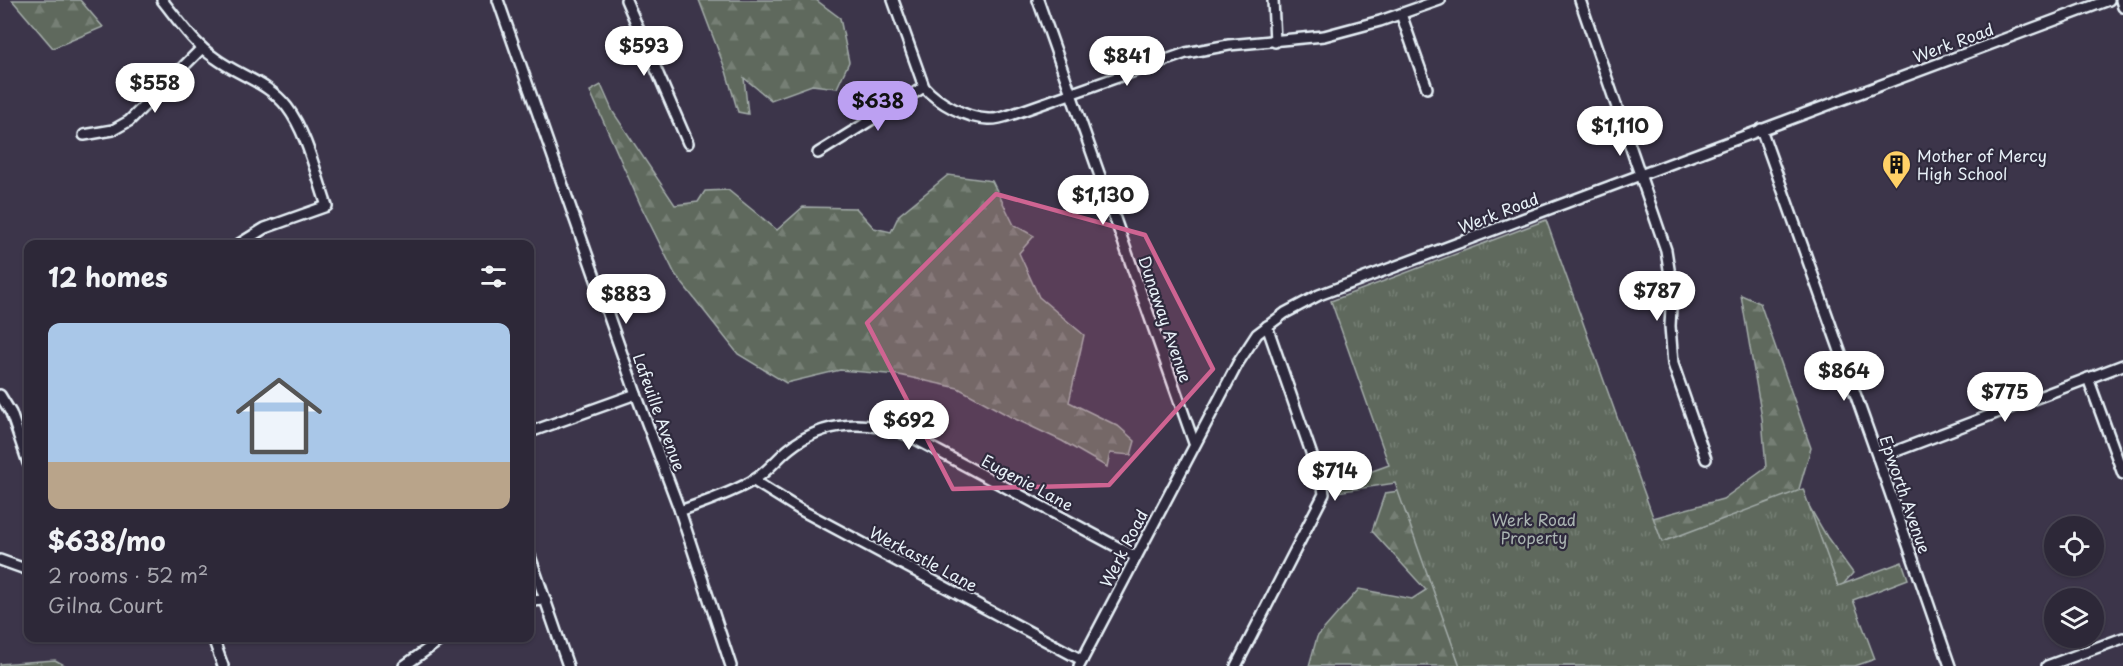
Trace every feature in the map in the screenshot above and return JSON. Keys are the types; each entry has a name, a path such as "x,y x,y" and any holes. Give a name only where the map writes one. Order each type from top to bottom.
{"street":[{"path":"162,0 202,48 226,66 270,90 288,107 300,129 327,206 264,228 245,240"},
{"name":"Lafeuille Avenue","path":"498,0 636,394 680,512 731,666"},
{"path":"626,0 688,143"},
{"path":"893,0 924,87 932,96 967,115 990,119 1016,113 1186,53 1230,45 1324,36 1352,30 1440,0"},
{"name":"Dunaway Avenue","path":"1038,0 1194,443"},
{"path":"1273,0 1275,42"},
{"path":"1580,0 1666,250 1672,288 1670,345 1673,364 1706,459"},
{"name":"Werk Road","path":"1080,663 1238,363 1257,334 1300,304 2109,0"},
{"path":"2121,0 2123,7"},
{"path":"1401,14 1427,88"},
{"path":"84,135 113,130 129,121 202,48"},
{"path":"818,153 924,87"},
{"name":"Epworth Avenue","path":"1761,129 1950,666"},
{"path":"1236,666 1324,494 1267,326"},
{"path":"1878,458 2123,365"},
{"path":"2088,378 2123,474"},
{"path":"534,431 636,394"},
{"path":"0,395 11,413 24,451"},
{"name":"Eugenie Lane","path":"680,512 754,481 792,446 815,433 844,425 878,426 908,435 1136,557"},
{"name":"Werkastle Lane","path":"754,481 1080,663"},
{"path":"0,560 24,569"},
{"path":"534,568 568,666"},
{"path":"534,601 545,600"},
{"path":"2047,666 2123,638"},
{"path":"214,642 223,666"},
{"path":"404,666 437,642"}],"highlighted area":[{"path":"996,194 1145,235 1213,369 1109,485 953,489 867,323"}],"green space":[{"path":"12,0 80,0 103,27 53,48"},
{"path":"699,0 816,0 840,18 849,62 837,88 812,85 771,100 744,78 748,114 738,112 726,71"},
{"path":"601,85 613,112 675,205 698,202 705,191 728,190 777,230 803,207 856,208 874,228 891,232 899,215 948,175 992,181 1014,225 1034,236 1019,253 1039,297 1084,335 1069,402 1118,426 1135,441 1131,455 1110,453 1107,467 1062,441 958,388 899,375 840,370 786,383 738,354 675,274 641,206 590,91"},
{"name":"Werk Road Property","path":"1546,220 1662,542 1803,489 1838,586 1902,562 1908,579 1853,600 1875,659 1855,666 1460,666 1395,483 1337,492 1334,485 1389,465 1331,301"},
{"path":"1741,295 1760,303 1811,448 1799,489 1827,537 1853,573 1832,597 1830,666 1309,666 1317,637 1359,589 1412,599 1426,590 1372,531 1385,493 1479,480 1653,518 1723,499 1766,468 1762,418"},
{"path":"55,660 66,666 0,666 0,664"}],"place":[{"name":"Mother of Mercy High School","path":"1896,190"}]}
